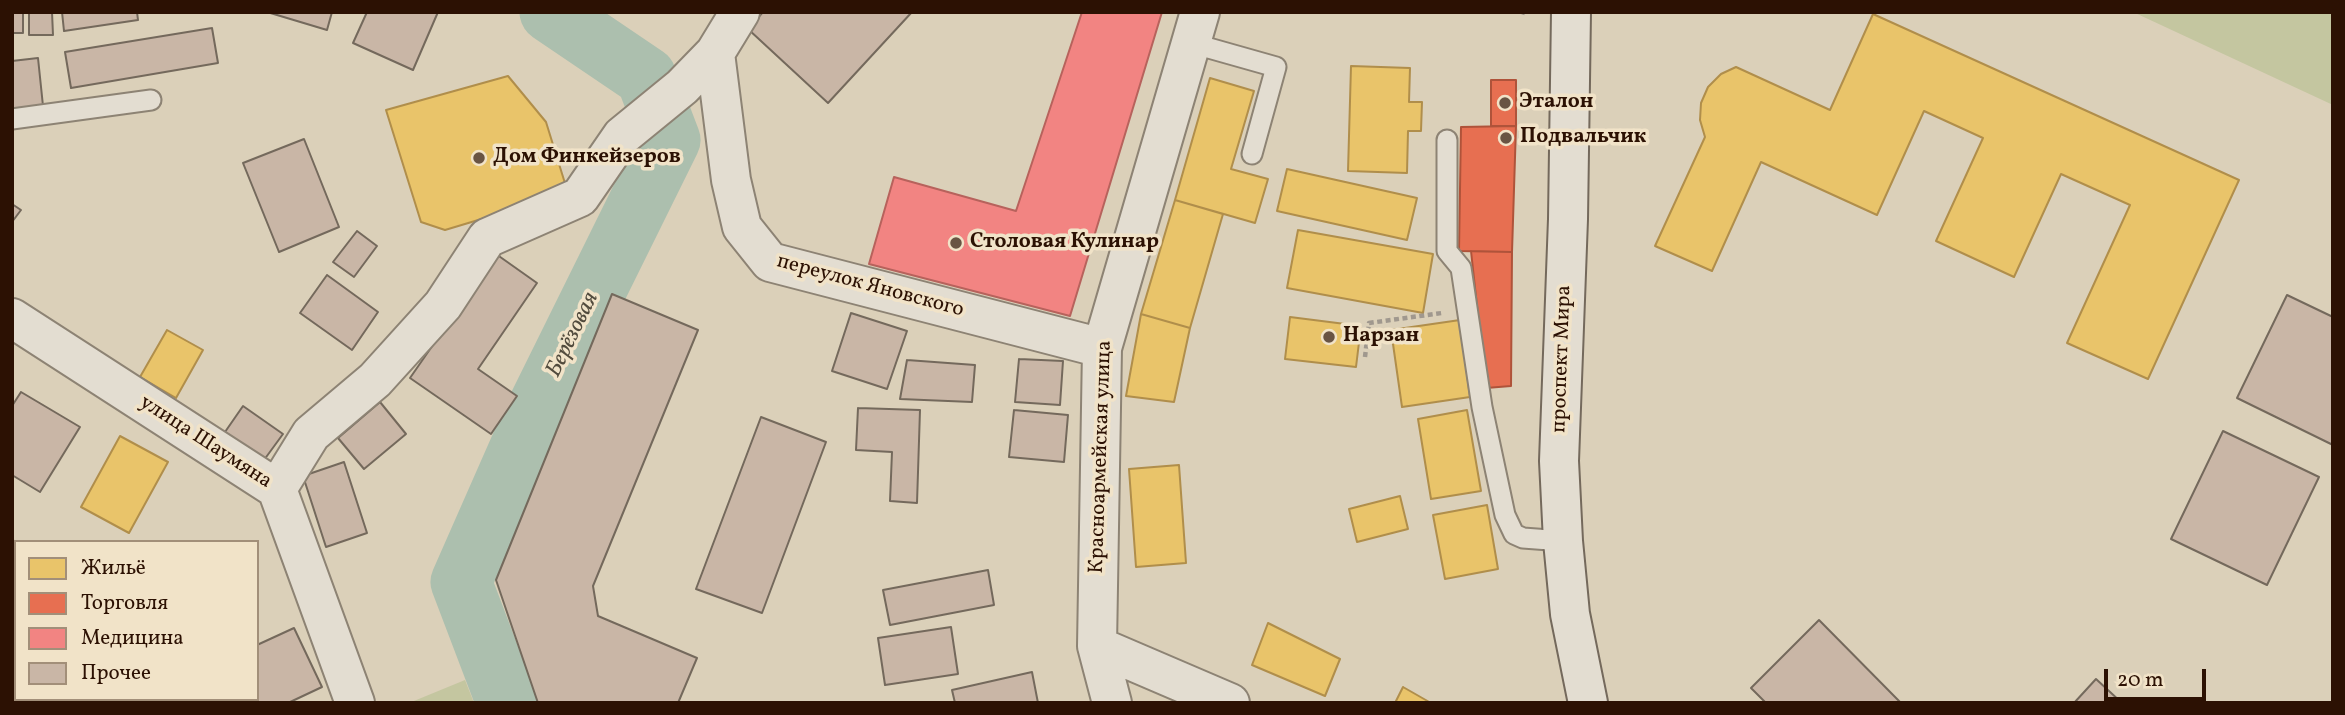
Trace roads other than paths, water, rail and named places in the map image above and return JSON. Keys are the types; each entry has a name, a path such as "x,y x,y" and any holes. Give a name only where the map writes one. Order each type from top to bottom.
{"street":[{"path":"277,489 311,433 375,380 435,314 487,238 580,197 622,136 682,87 715,53 740,12"},
{"name":"проспект Мира","path":"1571,12 1568,219 1559,461 1570,614 1585,700"},
{"name":"Красноармейская улица","path":"1112,703 1097,646 1102,348 1196,27"},
{"name":"переулок Яновского","path":"715,53 731,180 742,227 771,262 1102,348"},
{"name":"улица Шаумяна","path":"12,318 277,489 355,703"},
{"path":"1097,646 1230,703"}],"lane":[{"path":"1196,27 1276,67 1252,154"},
{"path":"12,119 151,100"},
{"path":"1447,140 1447,251 1461,268 1482,407 1505,515 1514,534 1523,538 1563,541"}],"waterway":[{"name":"Берёзовая","path":"507,703 461,582 538,407 670,140 646,77 550,12"}],"place":[{"name":"Эталон","path":"1505,103"},
{"name":"Подвальчик","path":"1506,138"},
{"name":"Дом Финкейзеров","path":"479,158"},
{"name":"Столовая Кулинар","path":"956,243"},
{"name":"Нарзан","path":"1329,337"}]}
